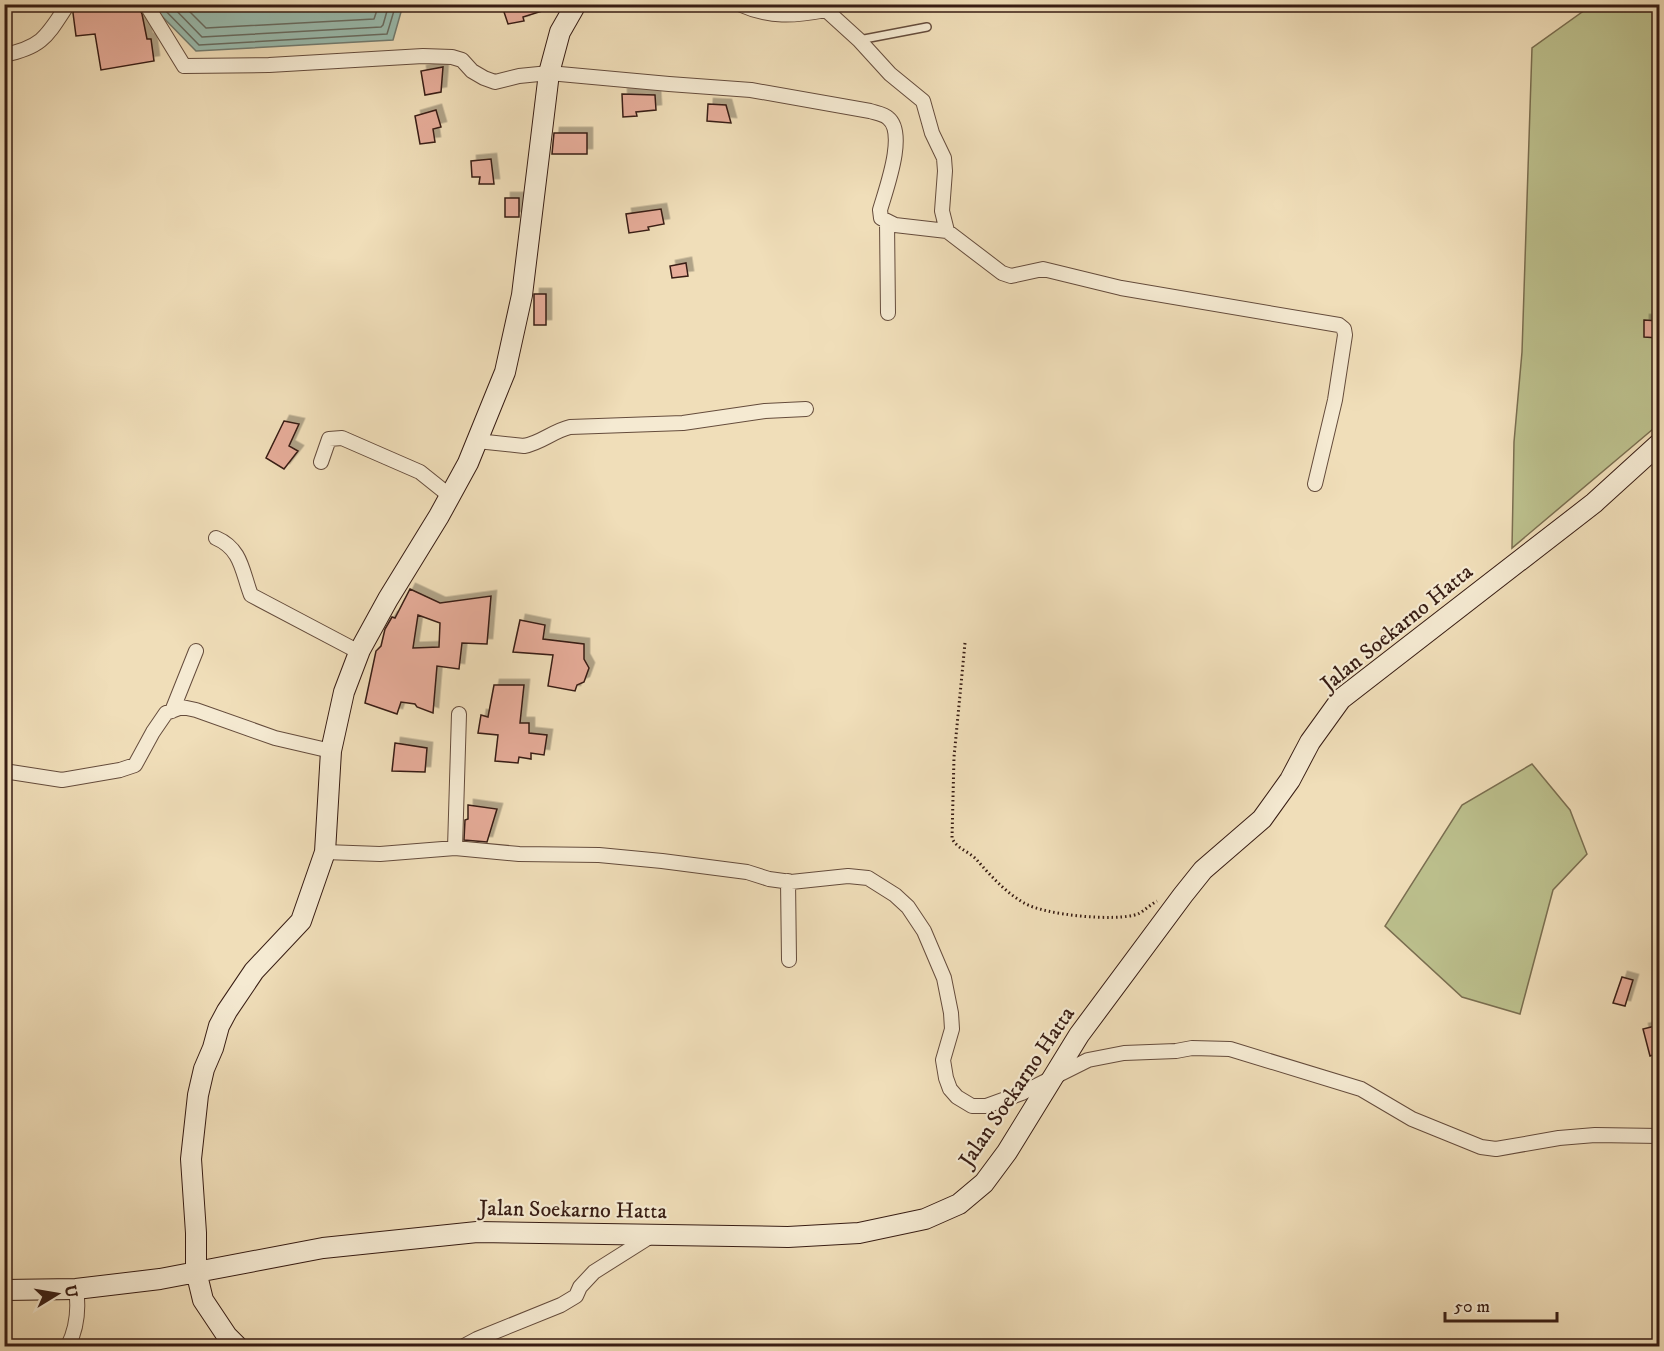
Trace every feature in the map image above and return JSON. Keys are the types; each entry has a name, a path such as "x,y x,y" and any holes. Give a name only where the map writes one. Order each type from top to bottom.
{"street":[{"path":"4,55 26,50 46,38 68,4"},
{"path":"146,4 184,66 269,65 423,56 452,57 462,60 472,70 495,82 519,76 549,73 751,90 870,111 888,117 893,124 898,141 880,210 881,218 887,222 947,231 995,268 1011,276 1043,269 1121,288 1339,325 1344,329 1335,400 1315,484"},
{"path":"237,1347 203,1300 196,1271 191,1159 198,1095 204,1070 219,1026 227,1011 254,971 301,921 325,852 331,751 344,692 359,652 468,463 505,372 516,327 533,214 549,73 560,32 576,4"},
{"path":"740,4 754,11 780,16 820,8 826,10 891,74 923,101 932,133 944,158 942,211 947,231"},
{"path":"887,222 888,313"},
{"path":"477,441 524,446 531,445 556,430 570,427 683,423 765,411 806,409"},
{"path":"321,462 329,439 342,438 420,472 450,496"},
{"name":"Jalan Soekarno Hatta","path":"4,1290 76,1289 160,1278 323,1248 477,1232 788,1237 859,1233 925,1219 959,1204 984,1183 1007,1152 1079,1035 1183,895 1203,870 1262,819 1290,780 1310,742 1341,699 1594,503 1659,443"},
{"path":"216,538 226,542 234,549 251,595 359,652"},
{"path":"172,711 196,651"},
{"path":"4,771 62,780 120,770 135,765 166,713 182,707 275,738 331,751"},
{"path":"455,848 459,714"},
{"path":"325,852 380,854 455,848 519,854 599,855 662,861 747,872 769,879 788,881 862,876 878,884 908,907 924,930 944,978 949,997 952,1029 943,1060 946,1078 950,1089 957,1097 972,1106 986,1106 1035,1087 1088,1060 1124,1053 1176,1051 1192,1048 1230,1049 1361,1089 1412,1119 1481,1147 1496,1149 1559,1138 1594,1135 1659,1136"},
{"path":"788,881 789,960"},
{"path":"464,1347 477,1339 561,1305 576,1296 580,1287 594,1272 653,1235"},
{"path":"68,1347 76,1325 78,1306 76,1289"}],"lane":[{"path":"859,40 927,27"}],"path":[{"path":"965,643 954,757 952,838 955,844 971,855 1006,890 1025,904 1058,913 1097,918 1138,914 1155,901 1183,895"}],"green space":[{"path":"1592,5 1659,5 1659,424 1512,548 1514,442 1522,352 1532,48"},
{"path":"1532,764 1570,810 1587,854 1553,890 1520,1014 1462,997 1385,926 1462,805"}],"water":[{"path":"151,5 403,5 393,40 196,51"}],"building":[{"path":"97,4 137,4 142,14 147,39 151,39 154,61 101,70 95,34 76,36 73,13 76,7"},
{"path":"520,4 555,4 555,7 523,17 524,21 508,24 503,9"},
{"path":"443,67 441,92 425,95 421,71"},
{"path":"622,94 655,95 656,110 636,112 637,116 623,117"},
{"path":"708,104 726,105 731,123 707,121"},
{"path":"436,110 441,127 433,129 435,142 420,144 415,116"},
{"path":"554,133 587,133 587,154 552,154"},
{"path":"491,159 494,184 479,184 480,177 472,177 471,161"},
{"path":"505,198 519,198 519,217 505,217"},
{"path":"661,209 664,224 648,227 649,230 629,233 626,214"},
{"path":"686,263 688,276 672,278 670,266"},
{"path":"534,294 546,294 546,325 534,325"},
{"path":"1644,320 1659,321 1659,338 1644,337"},
{"path":"284,421 299,424 289,446 298,451 284,469 266,458"},
{"path":"410,589 440,603 491,596 487,644 462,643 459,669 437,666 433,713 415,704 401,702 397,714 365,703 376,651 381,646 385,629 392,617 395,618","holes":["418,615 440,623 439,647 413,648"]},
{"path":"520,620 545,625 543,639 584,644 584,659 589,668 584,682 577,685 575,691 548,686 553,655 513,652"},
{"path":"494,685 524,685 520,723 529,723 529,733 547,735 544,755 531,753 531,759 519,757 518,763 495,761 498,735 478,733 481,715 488,717"},
{"path":"395,743 427,748 425,772 392,771"},
{"path":"468,805 497,809 487,842 464,840"},
{"path":"1622,977 1633,980 1625,1006 1613,1003"},
{"path":"1659,1025 1659,1053 1650,1056 1643,1029"}]}
